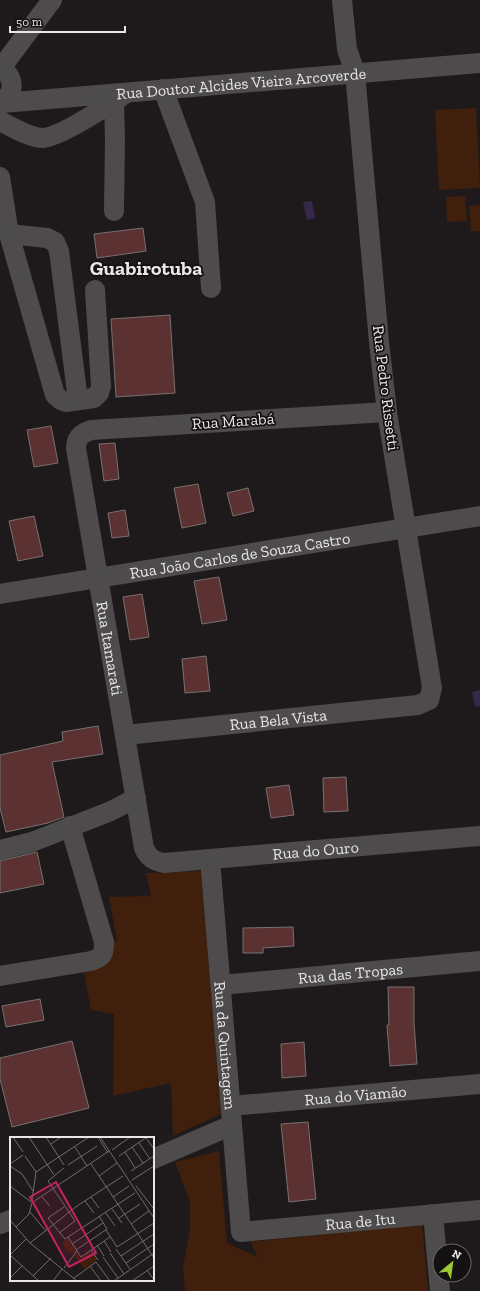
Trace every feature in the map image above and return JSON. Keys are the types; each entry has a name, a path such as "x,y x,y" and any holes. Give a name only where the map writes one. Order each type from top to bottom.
{"street":[{"path":"52,0 0,68 10,76 12,82 10,94 1,109 34,136 43,138 51,137 62,132 121,97"},
{"name":"Rua Pedro Rissetti","path":"342,0 347,48 355,73 387,412 432,688 429,700"},
{"name":"Rua Doutor Alcides Vieira Arcoverde","path":"1,109 121,97 163,89 480,63"},
{"path":"163,89 206,202 211,288"},
{"path":"114,211 115,138 121,97"},
{"path":"0,177 9,234 55,395 66,402 94,398 99,393 101,386 96,290"},
{"path":"9,234 47,238 55,242 59,251 78,400"},
{"name":"Rua Marabá","path":"80,436 84,432 91,430 387,412"},
{"name":"Rua Itamarati","path":"80,436 76,442 76,448 98,578 144,848 152,859"},
{"name":"Rua João Carlos de Souza Castro","path":"0,594 480,516"},
{"name":"Rua Bela Vista","path":"125,735 418,705 429,700"},
{"path":"0,850 32,842 111,811 136,798"},
{"path":"0,976 91,961 99,958 104,952 104,942 70,826"},
{"name":"Rua do Ouro","path":"152,859 164,863 480,836"},
{"name":"Rua da Quintagem","path":"210,859 241,1232"},
{"name":"Rua das Tropas","path":"221,985 480,962"},
{"name":"Rua do Viamão","path":"154,1158 232,1116 480,1084"},
{"name":"Rua de Itu","path":"241,1232 480,1210"},
{"path":"433,1214 440,1291"},
{"path":"0,1224 10,1220"}],"shaded area":[{"path":"476,108 480,188 439,190 435,110"},
{"path":"465,196 467,221 447,222 446,197"},
{"path":"312,201 315,218 307,220 303,202"},
{"path":"480,205 480,231 471,231 469,206"},
{"path":"480,690 480,706 475,707 472,692"},
{"path":"201,871 221,1114 173,1136 171,1083 113,1096 114,1014 91,1010 83,967 107,943 117,941 109,897 151,896 146,873"},
{"path":"219,1151 227,1243 258,1257 250,1242 422,1224 428,1291 185,1291 183,1268 190,1230 190,1202 175,1162"}],"building":[{"path":"143,228 146,251 97,258 94,234"},
{"path":"170,315 175,393 116,397 111,319"},
{"path":"51,426 58,463 34,467 27,430"},
{"path":"115,443 119,479 104,481 99,444"},
{"path":"198,484 206,523 182,528 174,488"},
{"path":"248,488 254,511 233,516 227,493"},
{"path":"125,510 129,536 112,538 108,513"},
{"path":"34,516 43,556 18,561 9,521"},
{"path":"219,577 227,620 202,624 194,581"},
{"path":"142,594 149,637 130,640 123,597"},
{"path":"206,656 210,691 185,693 182,659"},
{"path":"98,726 103,754 52,762 64,817 48,823 6,832 0,808 0,755 63,741 62,732"},
{"path":"346,777 348,811 324,812 323,778"},
{"path":"289,785 294,815 271,818 266,788"},
{"path":"37,852 44,884 0,893 0,861"},
{"path":"293,927 294,946 263,948 263,953 243,953 243,928"},
{"path":"388,987 414,987 414,1023 417,1064 390,1066 387,1025 389,1025"},
{"path":"40,999 44,1020 6,1027 2,1006"},
{"path":"72,1041 89,1108 12,1127 0,1079 0,1058"},
{"path":"304,1042 306,1076 282,1078 281,1044"},
{"path":"308,1122 316,1199 289,1202 281,1124"}],"district":[{"name":"Guabirotuba","path":"146,268"}]}
